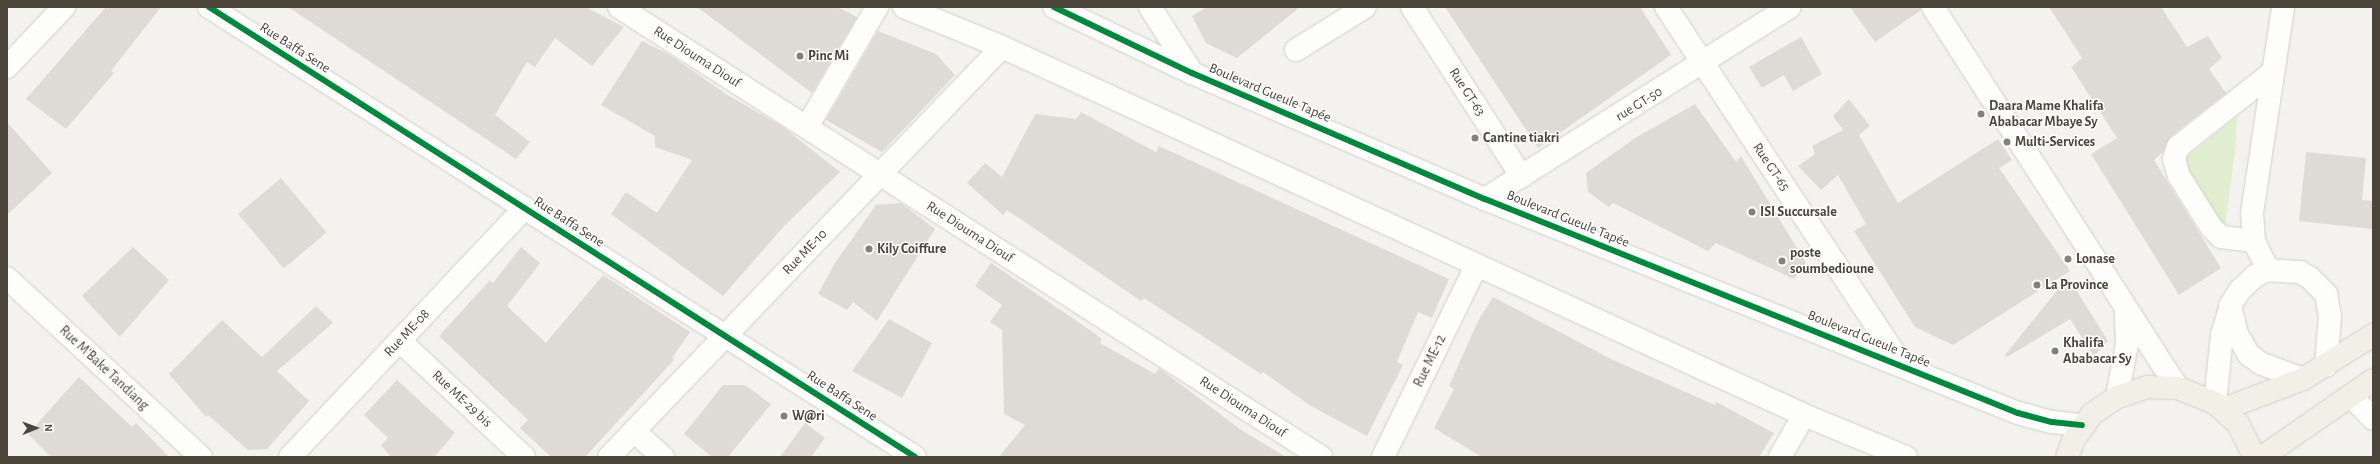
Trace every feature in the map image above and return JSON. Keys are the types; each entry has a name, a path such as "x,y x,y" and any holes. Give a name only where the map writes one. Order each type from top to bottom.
{"main road":[{"path":"2220,406 2303,379 2326,366 2373,335"},
{"path":"2262,457 2352,397 2373,380"},
{"path":"2067,457 2082,425 2116,397 2146,387 2178,388 2220,406 2238,424 2254,457"}],"street":[{"path":"7,67 64,7"},
{"name":"Rue Baffa Sene","path":"209,7 915,457"},
{"name":"Rue Diouma Diouf","path":"619,7 1321,457"},
{"path":"807,128 877,7"},
{"path":"904,7 1002,47 1476,266 1804,415 1906,457"},
{"name":"Boulevard Gueule Tapée","path":"1054,7 1192,73 1485,199 2018,413 2052,422 2082,425"},
{"path":"1150,7 1192,73"},
{"path":"1296,50 1365,7"},
{"name":"Rue GT-63","path":"1412,7 1522,177"},
{"name":"Rue GT-65","path":"1666,7 1903,366"},
{"name":"rue GT-50","path":"1485,199 1703,65 1790,7"},
{"path":"1933,7 2126,310 2178,388"},
{"path":"2268,270 2254,241 2252,212 2282,7"},
{"name":"Rue ME-10","path":"609,457 724,336 881,175 1002,47"},
{"path":"2254,241 2221,237 2211,227 2179,176 2174,159 2178,147 2273,72"},
{"name":"Rue ME-08","path":"290,457 525,208"},
{"name":"Rue ME-12","path":"1383,457 1476,266"},
{"path":"2220,406 2222,335 2230,306 2240,290 2268,270 2300,272 2310,278 2326,294 2330,316 2326,366"},
{"name":"Rue M'Bake Tandiang","path":"7,278 201,457"},
{"path":"2230,306 2237,334 2249,355 2262,364 2303,379"},
{"path":"2116,397 2127,344 2126,310"},
{"name":"Rue ME-29 bis","path":"400,341 524,457"},
{"path":"2352,397 2373,419"},
{"path":"1780,457 1804,415"},
{"path":"634,431 663,457"}],"green space":[{"path":"2237,116 2235,152 2224,233 2182,161"}],"building":[{"path":"106,7 161,7 111,71 114,73 66,129 26,99"},
{"path":"288,7 586,7 624,27 592,66 555,38 535,67 527,62 495,115 530,142 516,159"},
{"name":"Pinc Mi","path":"697,7 837,7 857,17 812,93"},
{"path":"1207,7 1300,7 1237,58 1206,43 1192,16"},
{"path":"1445,7 1640,7 1671,55 1538,148"},
{"path":"1850,7 1921,7 1921,10 1875,42"},
{"path":"2049,7 2161,7 2187,47 2208,36 2222,58 2209,69 2226,93 2170,137 2163,152 2154,160 2221,268 2179,295 2091,154 2117,138 2071,67 2082,58"},
{"path":"878,31 936,54 955,75 882,152 826,120"},
{"path":"1801,37 1822,74 1793,91 1784,75 1762,88 1749,67"},
{"path":"642,41 670,55 726,94 783,127 840,172 785,225 723,296 611,214 626,192 657,213 692,160 655,147 655,136 601,105"},
{"path":"1849,99 1870,126 1859,135 1898,203 1998,139 2012,160 1999,168 2070,271 1953,345 1915,327 1854,231 1866,224 1838,175 1821,190 1798,166 1815,154 1812,146 1843,130 1833,116"},
{"path":"1695,104 1736,162 1741,156 1806,263 1794,279 1716,243 1708,251 1613,203 1609,207 1588,192 1586,173 1635,138"},
{"path":"1081,112 1156,152 1159,146 1449,279 1432,318 1418,312 1397,362 1403,365 1367,436 1311,406 1263,372 1261,374 1144,298 1141,301 1007,210 1003,215 967,183 985,163 1002,177 1035,114 1076,119"},
{"path":"7,122 52,173 7,215"},
{"path":"2306,152 2366,158 2362,200 2373,201 2373,229 2299,221"},
{"path":"281,178 327,232 284,268 238,214"},
{"name":"Kily Coiffure","path":"901,203 935,229 877,321 853,302 847,310 818,294 835,263 876,205"},
{"path":"133,247 169,280 120,337 82,296"},
{"path":"521,247 540,263 507,306 546,343 603,275 690,332 672,358 674,360 585,457 551,457 520,428 528,420 439,336 490,280 493,283"},
{"path":"991,263 1090,330 1102,339 1100,343 1155,374 1159,368 1241,430 1286,457 999,457 1025,425 1004,414 1002,330 990,322 1002,305 975,286"},
{"path":"2068,277 2108,341 2094,356 2070,319 2007,357 2005,355"},
{"path":"1493,297 1611,359 1715,405 1716,402 1774,433 1759,457 1482,457 1434,428 1454,389 1449,386 1478,321"},
{"path":"316,306 333,323 277,371 309,401 267,449 248,450 208,415 206,417 169,374 222,320 262,357"},
{"path":"889,319 932,343 902,398 852,371"},
{"path":"79,377 132,427 136,423 169,457 51,457 28,434"},
{"path":"397,380 455,433 434,457 391,457 381,445 388,438 364,415"},
{"path":"723,385 745,385 771,404 728,457 712,457 684,434"},
{"path":"805,423 825,438 811,457 780,457"}],"cycle path":[{"path":"209,7 915,457"},
{"path":"1054,7 1192,73 1485,199 2018,413 2052,422 2082,425"}],"place":[{"name":"Pinc Mi","path":"800,56"},
{"name":"Daara Mame Khalifa Ababacar Mbaye Sy","path":"1981,114"},
{"name":"Cantine tiakri","path":"1475,138"},
{"name":"Multi-Services","path":"2007,142"},
{"name":"ISI Succursale","path":"1752,212"},
{"name":"Kily Coiffure","path":"869,249"},
{"name":"Lonase","path":"2068,259"},
{"name":"poste soumbedioune","path":"1782,261"},
{"name":"La Province","path":"2037,285"},
{"name":"Khalifa Ababacar Sy","path":"2055,351"},
{"name":"W@ri","path":"784,416"}]}
